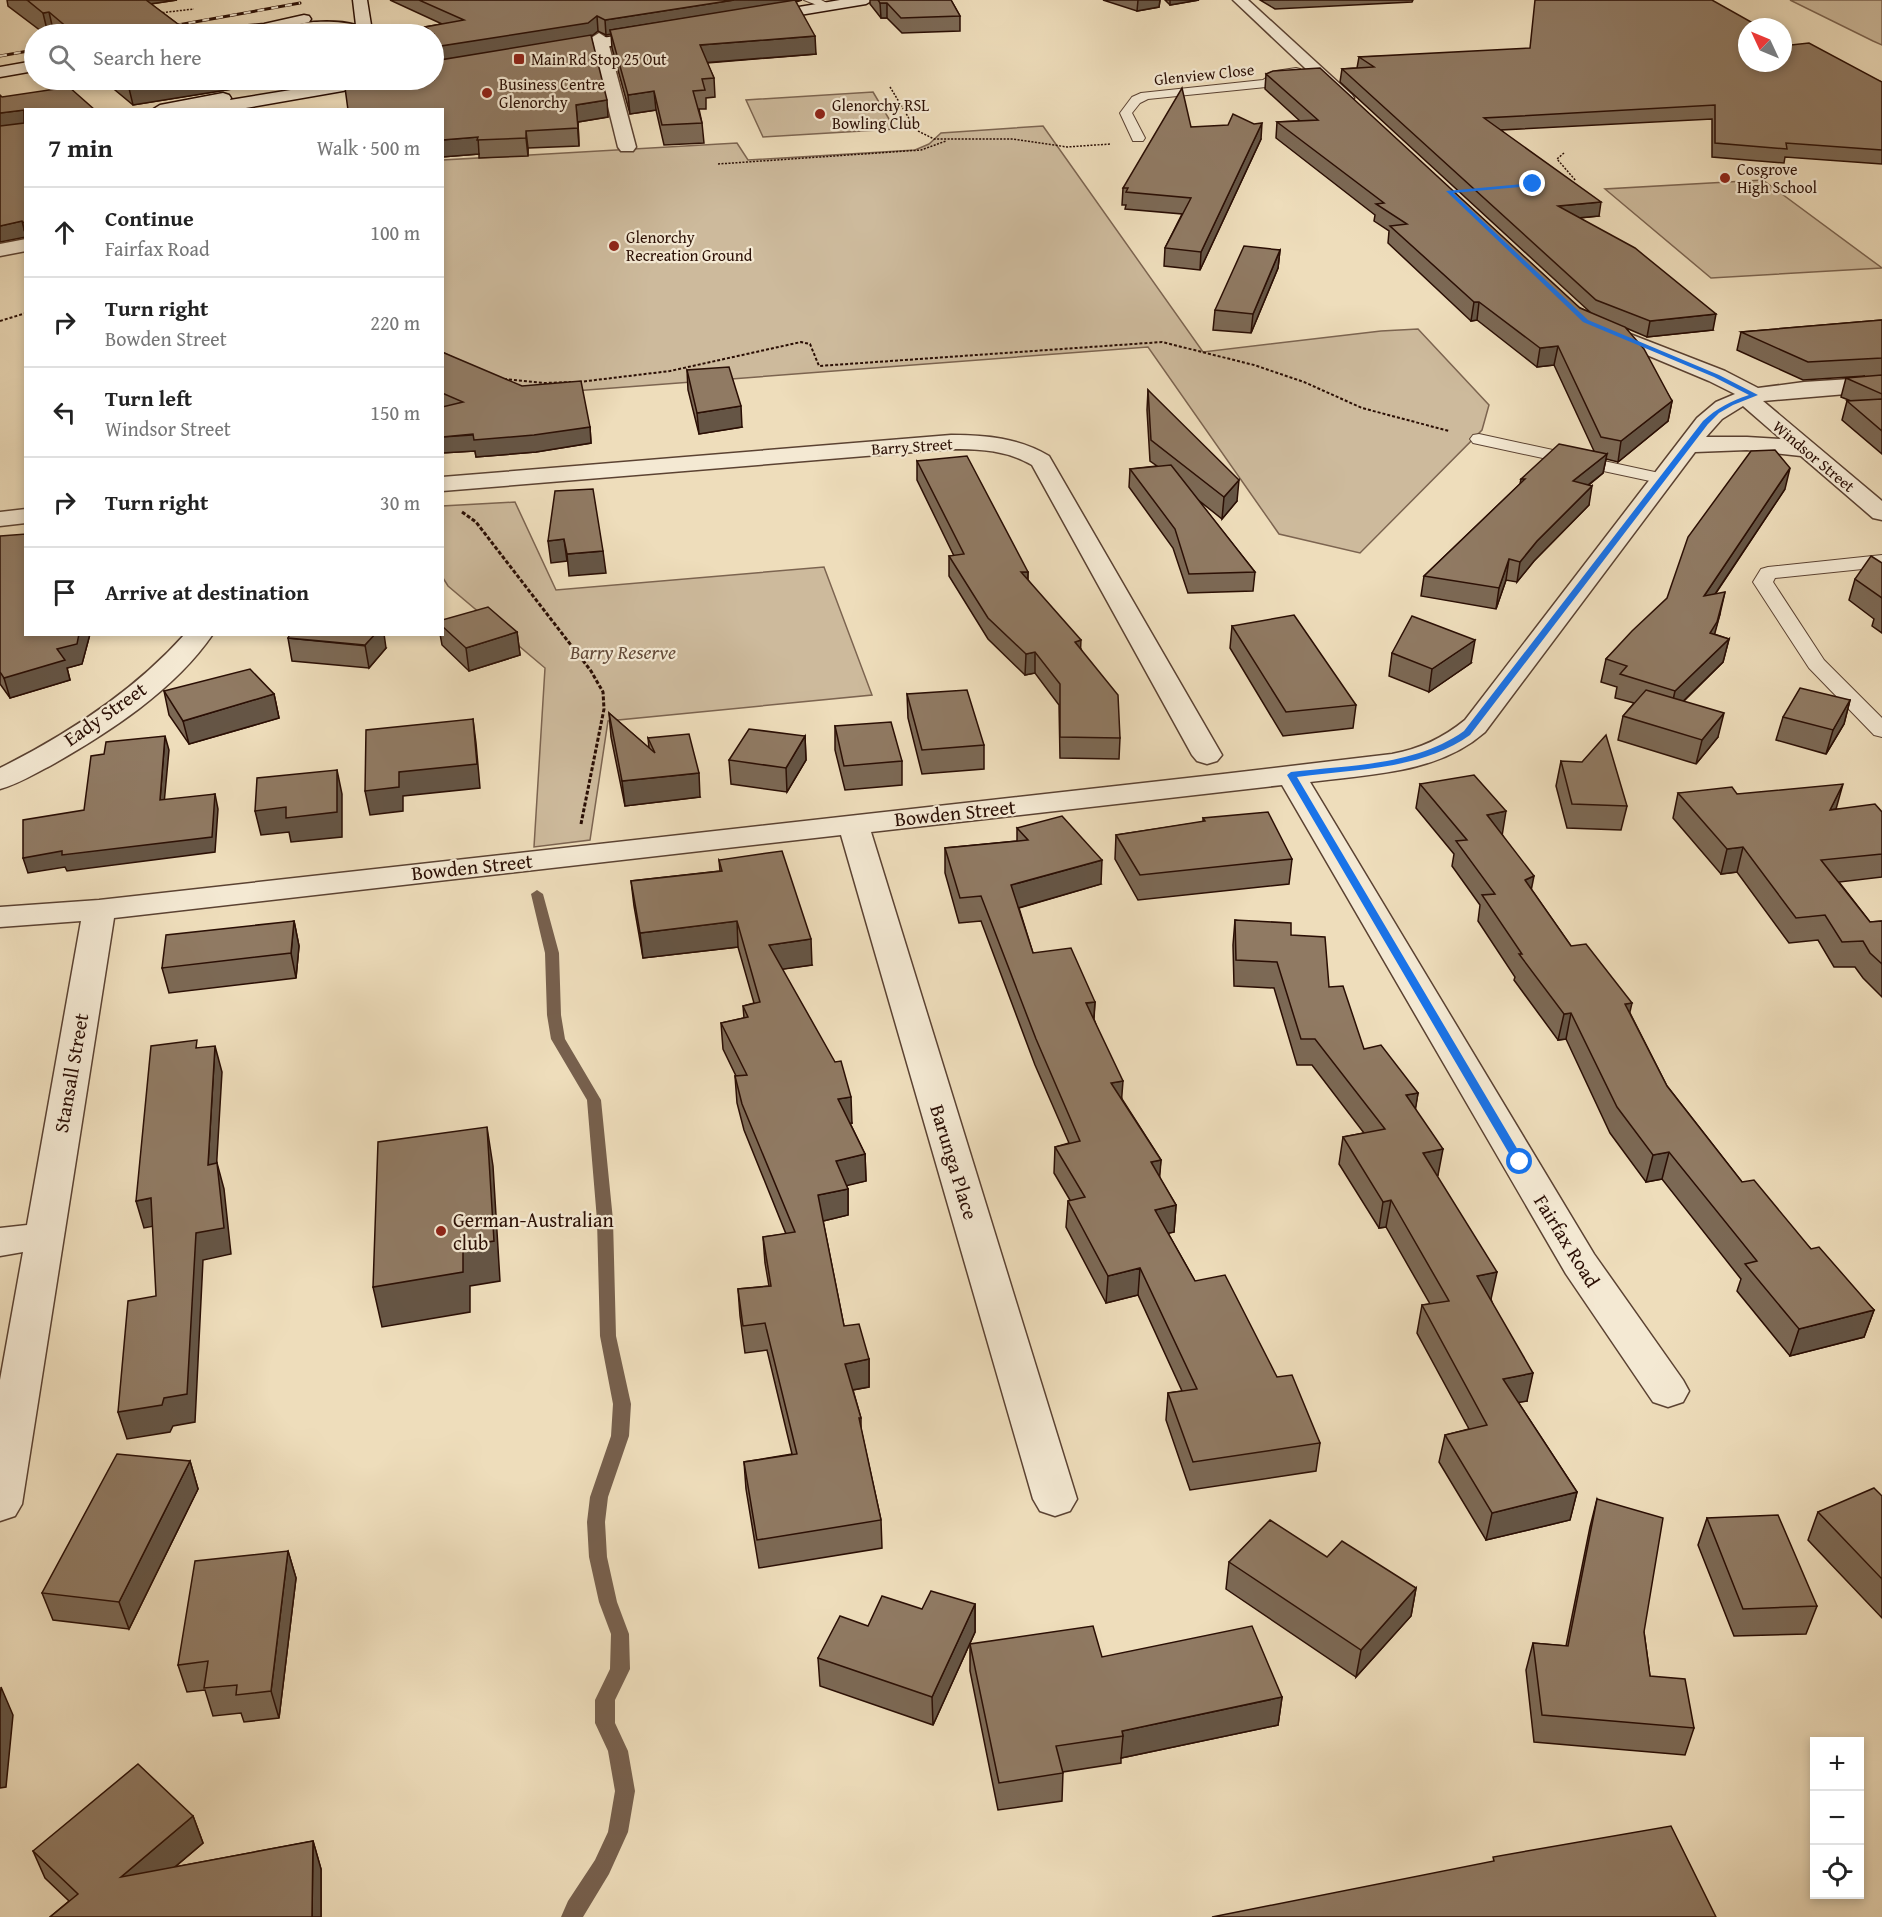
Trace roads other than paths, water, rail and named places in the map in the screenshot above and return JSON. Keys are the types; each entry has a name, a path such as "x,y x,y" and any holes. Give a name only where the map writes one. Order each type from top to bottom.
{"street":[{"path":"360,0 363,24"},
{"path":"743,17 822,2 866,0"},
{"path":"1240,0 1357,108"},
{"path":"300,24 309,19"},
{"path":"283,24 309,19 331,24"},
{"path":"536,51 673,29"},
{"path":"600,41 627,147"},
{"path":"0,67 24,63"},
{"path":"0,72 24,68"},
{"path":"305,108 308,90"},
{"path":"213,108 280,91"},
{"path":"170,108 223,98 280,91"},
{"path":"188,108 280,91"},
{"path":"235,104 250,108"},
{"path":"0,250 24,245"},
{"name":"Windsor Street","path":"1586,321 1717,376 1750,397 1806,450 1882,513"},
{"path":"1750,397 1882,384"},
{"name":"Bowden Street","path":"0,917 99,910 1291,775 1416,758 1453,743 1467,733 1705,423 1717,412 1750,397"},
{"name":"Barry Street","path":"444,484 951,442 991,443 1019,449 1041,461 1207,755"},
{"path":"1688,446 1722,442 1752,442 1806,450"},
{"path":"0,519 24,516"},
{"name":"Eady Street","path":"0,780 80,735 143,690 186,651 198,636"},
{"name":"Fairfax Road","path":"1291,775 1580,1264 1668,1391"},
{"name":"Barunga Place","path":"853,824 1055,1499"},
{"name":"Stansall Street","path":"0,1504 99,910"},
{"path":"0,1242 43,1236"}],"lane":[{"name":"Glenview Close","path":"1138,138 1126,112 1136,100 1145,96 1266,83 1286,72 1317,70"},
{"path":"1479,439 1664,479"},
{"path":"1882,561 1768,573 1763,582 1816,664 1882,730"}],"waterway":[{"path":"537,894 552,953 554,1015 558,1039 594,1100 605,1220 608,1336 622,1404 620,1436 599,1497 596,1522 598,1557 608,1602 620,1634 620,1669 605,1700 605,1723 618,1751 625,1791 618,1832 602,1867 575,1908 572,1917"}],"railway":[{"path":"183,24 300,3"},
{"path":"0,56 24,52"}],"place":[{"name":"Main Rd Stop 25 Out","path":"519,59"},
{"name":"Business Centre Glenorchy","path":"487,93"},
{"name":"Glenorchy RSL Bowling Club","path":"820,114"},
{"name":"Cosgrove High School","path":"1725,178"},
{"name":"Glenorchy Recreation Ground","path":"614,246"},
{"name":"German-Australian club","path":"441,1231"}],"park label":[{"name":"Barry Reserve","path":"623,652"}]}
